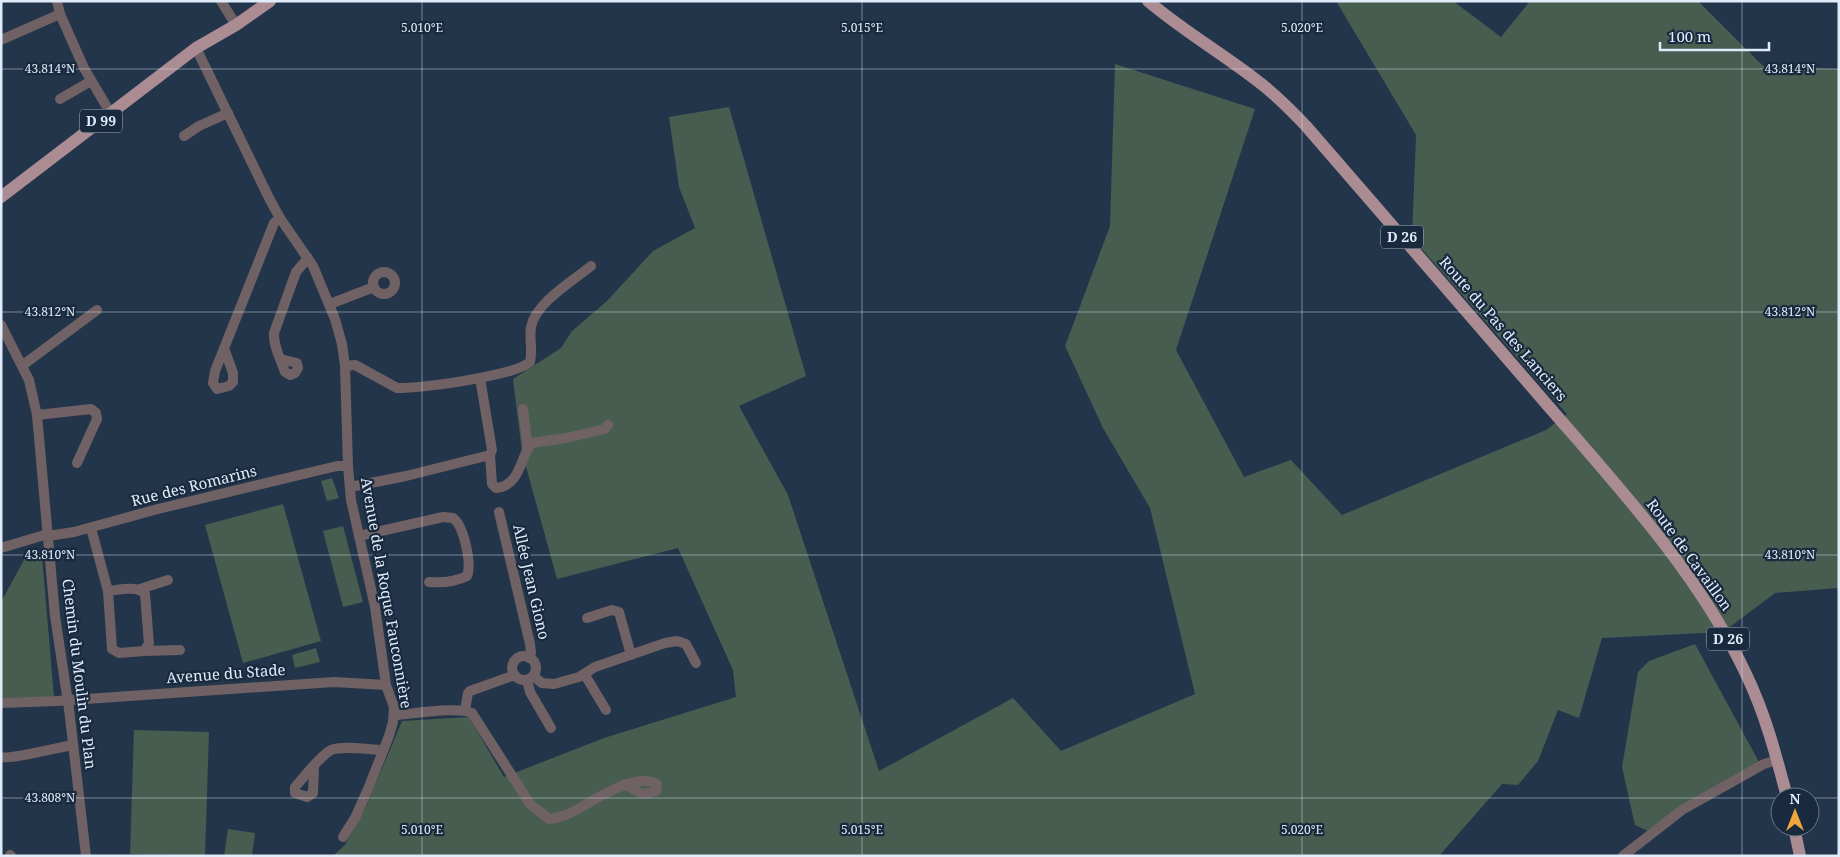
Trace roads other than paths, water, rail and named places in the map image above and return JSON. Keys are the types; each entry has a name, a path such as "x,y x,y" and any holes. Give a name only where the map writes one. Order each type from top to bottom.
{"main road":[{"name":"D 99","path":"1,197 196,48 236,25 270,1"},
{"name":"Route du Pas des Lanciers","path":"1148,1 1255,78 1306,126 1629,501"},
{"name":"Route de Cavaillon","path":"1629,501 1699,592 1725,633 1756,698 1784,787"},
{"path":"1796,837 1800,856"}],"street":[{"path":"57,1 60,14 74,47 110,114"},
{"path":"221,1 236,25"},
{"path":"1,40 60,14"},
{"name":"Avenue de la Roque Fauconnière","path":"196,48 280,218 313,266 330,304 342,344 345,366 350,487 375,607 386,685 394,708 389,736 355,818 343,837"},
{"path":"60,99 91,81"},
{"path":"184,136 199,126 228,113"},
{"path":"224,348 274,223 280,218"},
{"path":"280,359 274,343 274,333 296,272 308,258"},
{"path":"345,366 355,365 397,388 480,378 518,369 530,362 532,353 531,324 540,308 592,266"},
{"path":"330,304 374,287"},
{"path":"23,366 97,310"},
{"name":"Chemin du Moulin du Plan","path":"1,325 30,380 37,415 55,616 74,745 86,856"},
{"path":"480,378 492,450 490,456 493,486 499,488 511,481 525,459 532,443 606,430 608,425"},
{"path":"37,415 91,409 96,413 97,419 77,463"},
{"path":"524,409 528,449"},
{"path":"350,487 490,456"},
{"name":"Rue des Romarins","path":"1,548 48,535 59,535 91,528 337,466 348,466"},
{"name":"Allée Jean Giono","path":"499,512 530,644 530,658"},
{"path":"360,536 443,517 453,518 460,524 469,561 467,576 441,583 429,582"},
{"path":"91,528 108,591 112,649 118,653 180,650"},
{"path":"108,591 140,590 168,580"},
{"path":"140,590 143,591 146,598 149,644 144,651"},
{"path":"588,618 612,610 618,612 631,655"},
{"path":"551,728 530,692 530,678 536,672 536,665 530,658 521,657 516,660 512,667 515,675 520,679 530,678 547,685 585,675 595,667 665,643 677,641 686,644 696,664"},
{"path":"465,710 470,691 515,675"},
{"path":"585,675 606,710"},
{"name":"Avenue du Stade","path":"1,702 334,682 386,685"},
{"path":"394,715 465,710 472,713 530,804 549,819 566,815 625,784"},
{"path":"1,757 10,758 74,745"},
{"path":"314,767 323,756 335,749 383,750"},
{"path":"1623,856 1682,810 1764,764 1777,760"}]}
